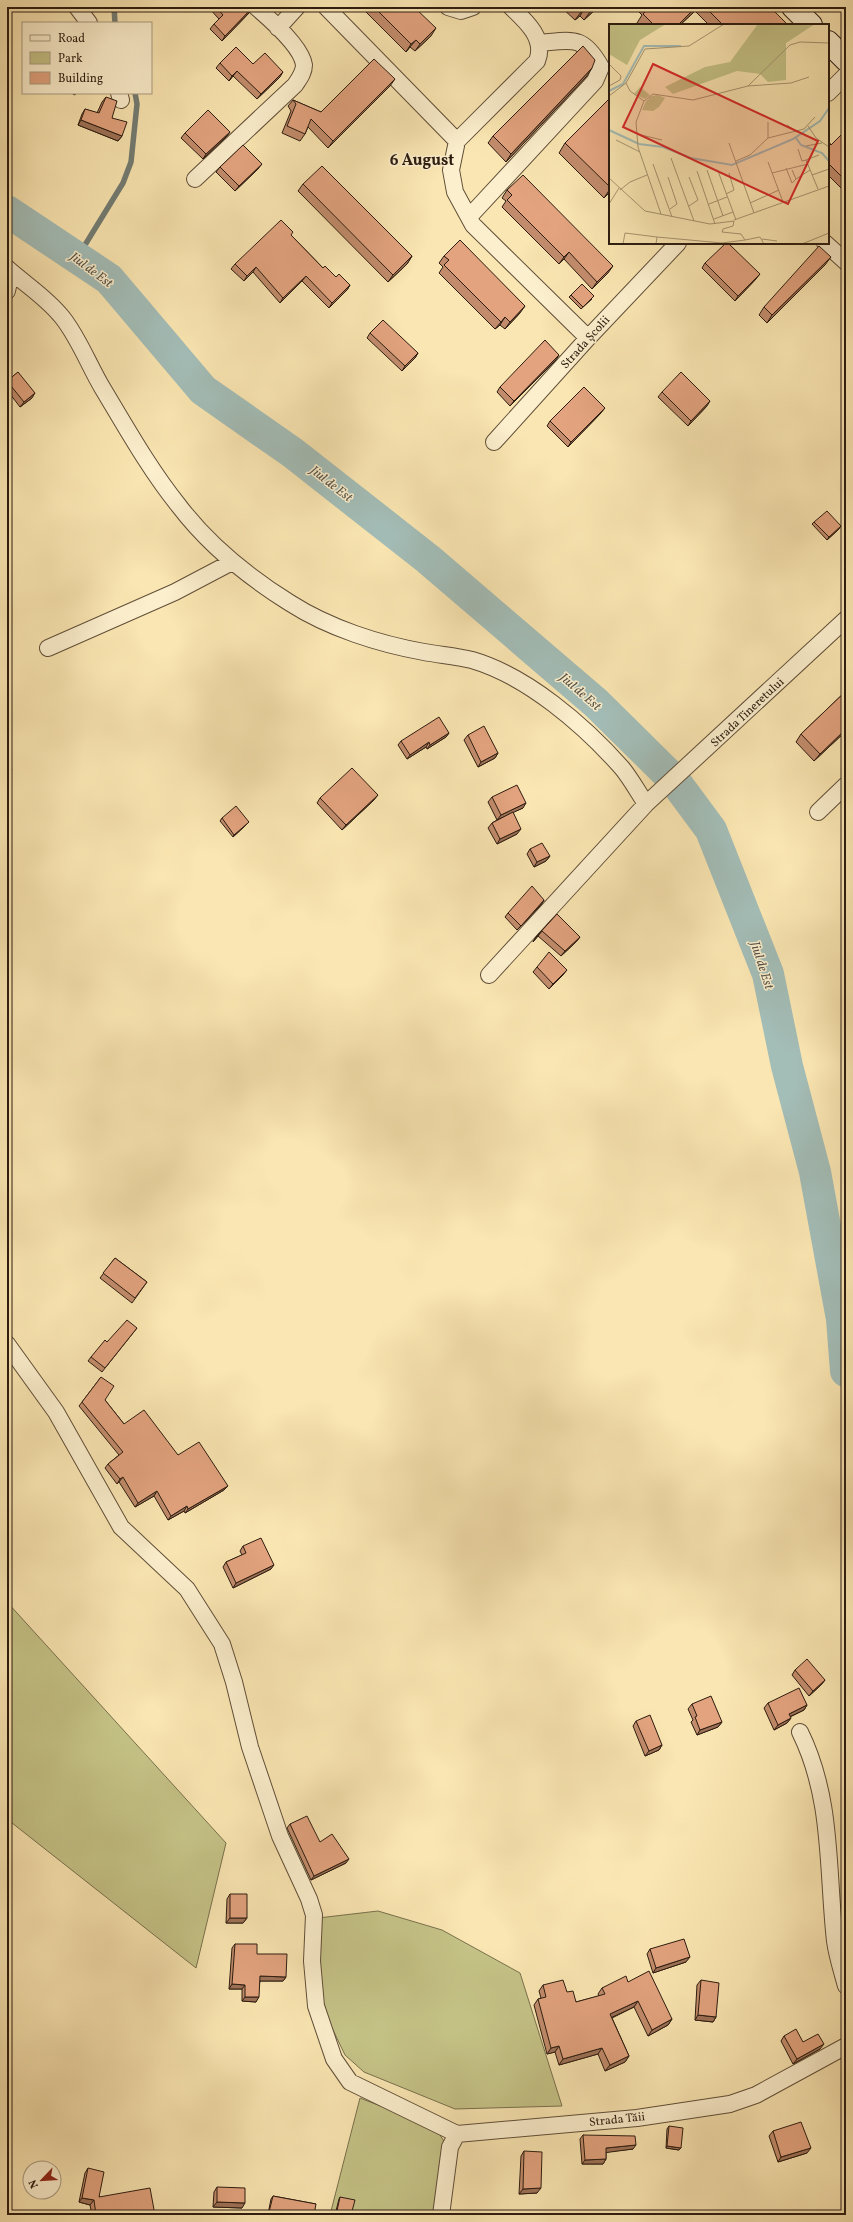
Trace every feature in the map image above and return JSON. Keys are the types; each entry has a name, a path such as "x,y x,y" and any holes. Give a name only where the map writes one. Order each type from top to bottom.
{"street":[{"path":"77,7 88,22"},
{"path":"195,179 295,85 303,74 304,64 298,51 278,28 256,7"},
{"path":"278,28 297,7"},
{"path":"326,7 457,141"},
{"path":"448,7 461,11 473,7"},
{"path":"511,7 523,18 540,43 540,53 537,61 457,141 451,170 455,192 473,225 588,338"},
{"path":"793,7 810,24"},
{"path":"468,217 594,81 600,72 601,67 586,45 573,40 540,43"},
{"path":"829,43 846,60"},
{"path":"829,92 846,75"},
{"name":"Strada Școlii","path":"494,442 588,338 677,244"},
{"path":"826,244 846,262"},
{"path":"7,291 9,270"},
{"path":"9,270 44,297 64,319 100,384 154,471 179,507 232,562 290,604 346,632 394,646 470,659 494,667 540,694 590,736 651,800"},
{"path":"48,648 175,592 232,562"},
{"name":"Strada Tineretului","path":"489,975 651,800 846,619"},
{"path":"818,812 846,785"},
{"path":"7,1344 56,1412 121,1527 188,1589 222,1644 234,1682 250,1748 277,1829 309,1898 314,1915 312,1961 316,2006 334,2059 350,2082 457,2134 450,2147 441,2215"},
{"path":"800,1732 809,1751 825,1806 835,1943 846,1986"},
{"name":"Strada Tăii","path":"457,2134 637,2118 730,2104 756,2095 846,2046"}],"green space":[{"path":"7,1602 226,1843 196,1968 7,1819"},
{"path":"378,1911 442,1930 520,1973 562,2106 455,2109 364,2072 345,2055 323,2009 316,1950 318,1918"},
{"path":"360,2098 432,2126 440,2135 445,2143 438,2215 330,2215"}],"building":[{"path":"216,7 252,8 225,36 214,24 223,15"},
{"path":"374,7 414,7 436,28 420,44 416,40 411,44"},
{"path":"575,7 585,7 581,12"},
{"path":"585,7 595,7 590,12"},
{"path":"648,7 696,7 679,24 651,24 652,23 643,14 649,8"},
{"path":"705,7 770,7 787,24 722,24"},
{"path":"583,46 595,60 592,68 511,154 493,136"},
{"path":"236,47 253,64 265,53 283,72 261,94 237,71 232,76 220,63"},
{"path":"374,59 395,79 333,141 311,119 305,134 287,126 296,104 293,100 321,112"},
{"path":"106,97 117,101 112,118 127,122 122,136 81,120 85,109 99,113"},
{"path":"609,99 609,186 565,143"},
{"path":"208,110 230,132 206,154 185,133"},
{"path":"846,130 846,181 829,164 829,142 831,145"},
{"path":"243,145 262,164 239,186 220,167"},
{"path":"322,166 412,256 393,275 303,184"},
{"path":"523,175 613,266 597,282 569,252 564,257 507,200 512,195 507,190"},
{"path":"281,220 293,232 291,235 323,268 325,266 336,277 339,274 350,285 332,303 306,276 283,298 256,267 247,276 235,264"},
{"path":"460,240 525,306 510,322 505,317 501,322 444,265 449,260 444,256"},
{"path":"725,244 729,244 760,274 738,296 705,263"},
{"path":"819,246 831,257 772,315 764,307"},
{"path":"582,284 594,296 583,307 571,295"},
{"path":"383,320 418,353 405,366 370,333"},
{"path":"545,340 559,355 514,401 500,387"},
{"path":"18,372 35,393 24,402 7,381"},
{"path":"681,372 710,401 691,421 662,392"},
{"path":"584,387 605,408 571,442 550,421"},
{"path":"827,511 841,526 829,537 814,522"},
{"path":"846,691 846,729 820,754 801,734"},
{"path":"439,717 449,733 430,745 429,742 410,755 401,741"},
{"path":"484,726 498,753 481,762 468,735"},
{"path":"7,761 12,770 7,773"},
{"path":"352,768 378,795 346,825 320,798"},
{"path":"517,785 526,803 501,815 492,797"},
{"path":"236,806 249,822 234,835 222,818"},
{"path":"513,812 521,829 500,839 492,823"},
{"path":"542,843 550,856 537,862 530,849"},
{"path":"532,886 544,900 521,926 508,913"},
{"path":"557,914 580,937 565,951 542,931 536,937"},
{"path":"549,952 567,970 553,984 537,967"},
{"path":"115,1258 147,1282 135,1298 103,1273"},
{"path":"127,1320 137,1328 105,1368 91,1357 105,1340 107,1342"},
{"path":"101,1377 114,1386 105,1400 124,1424 144,1410 178,1455 199,1442 228,1486 188,1509 187,1506 171,1516 157,1491 138,1503 123,1477 120,1479 108,1464 123,1452 82,1402"},
{"path":"261,1538 274,1565 236,1583 226,1562 246,1553 243,1546"},
{"path":"807,1659 825,1680 813,1691 795,1670"},
{"path":"799,1688 807,1705 789,1714 791,1718 778,1725 768,1703"},
{"path":"711,1696 722,1722 700,1730 695,1717 697,1716 692,1704"},
{"path":"650,1715 662,1745 649,1751 636,1721"},
{"path":"307,1816 320,1842 332,1834 349,1859 314,1876 290,1824"},
{"path":"230,1894 247,1894 247,1918 230,1918"},
{"path":"684,1939 690,1957 656,1968 650,1949"},
{"path":"235,1944 257,1944 257,1954 287,1954 286,1977 260,1976 259,1997 245,1997 245,1985 232,1984"},
{"path":"649,1971 672,2019 652,2030 638,2001 610,2014 629,2056 610,2065 602,2048 563,2059 559,2046 551,2048 538,1999 546,1997 543,1985 563,1980 567,1992 573,1991 576,2002 605,1994 602,1988 626,1976 628,1982"},
{"path":"701,1980 719,1983 716,2017 698,2015"},
{"path":"796,2029 803,2042 818,2034 824,2044 797,2059 784,2036"},
{"path":"801,2122 811,2148 781,2157 773,2131"},
{"path":"669,2126 683,2128 681,2148 667,2146"},
{"path":"583,2135 635,2136 636,2145 606,2148 606,2159 585,2160"},
{"path":"524,2151 542,2152 541,2188 523,2189"},
{"path":"88,2168 104,2172 99,2197 150,2188 155,2215 96,2215 94,2200 82,2198"},
{"path":"217,2187 245,2188 245,2203 217,2202"},
{"path":"273,2196 316,2204 314,2215 285,2215 269,2212"},
{"path":"340,2197 355,2200 351,2215 336,2215"}],"waterway":[{"path":"114,7 115,22"},
{"path":"77,258 123,183 131,162 137,104 135,94"},
{"name":"Jiul de Est","path":"7,211 109,279 203,390 293,453 428,559 596,703 674,780 711,830 768,974 787,1066 815,1172 842,1319 846,1371"}],"district":[{"name":"6 August","path":"422,159"}]}
